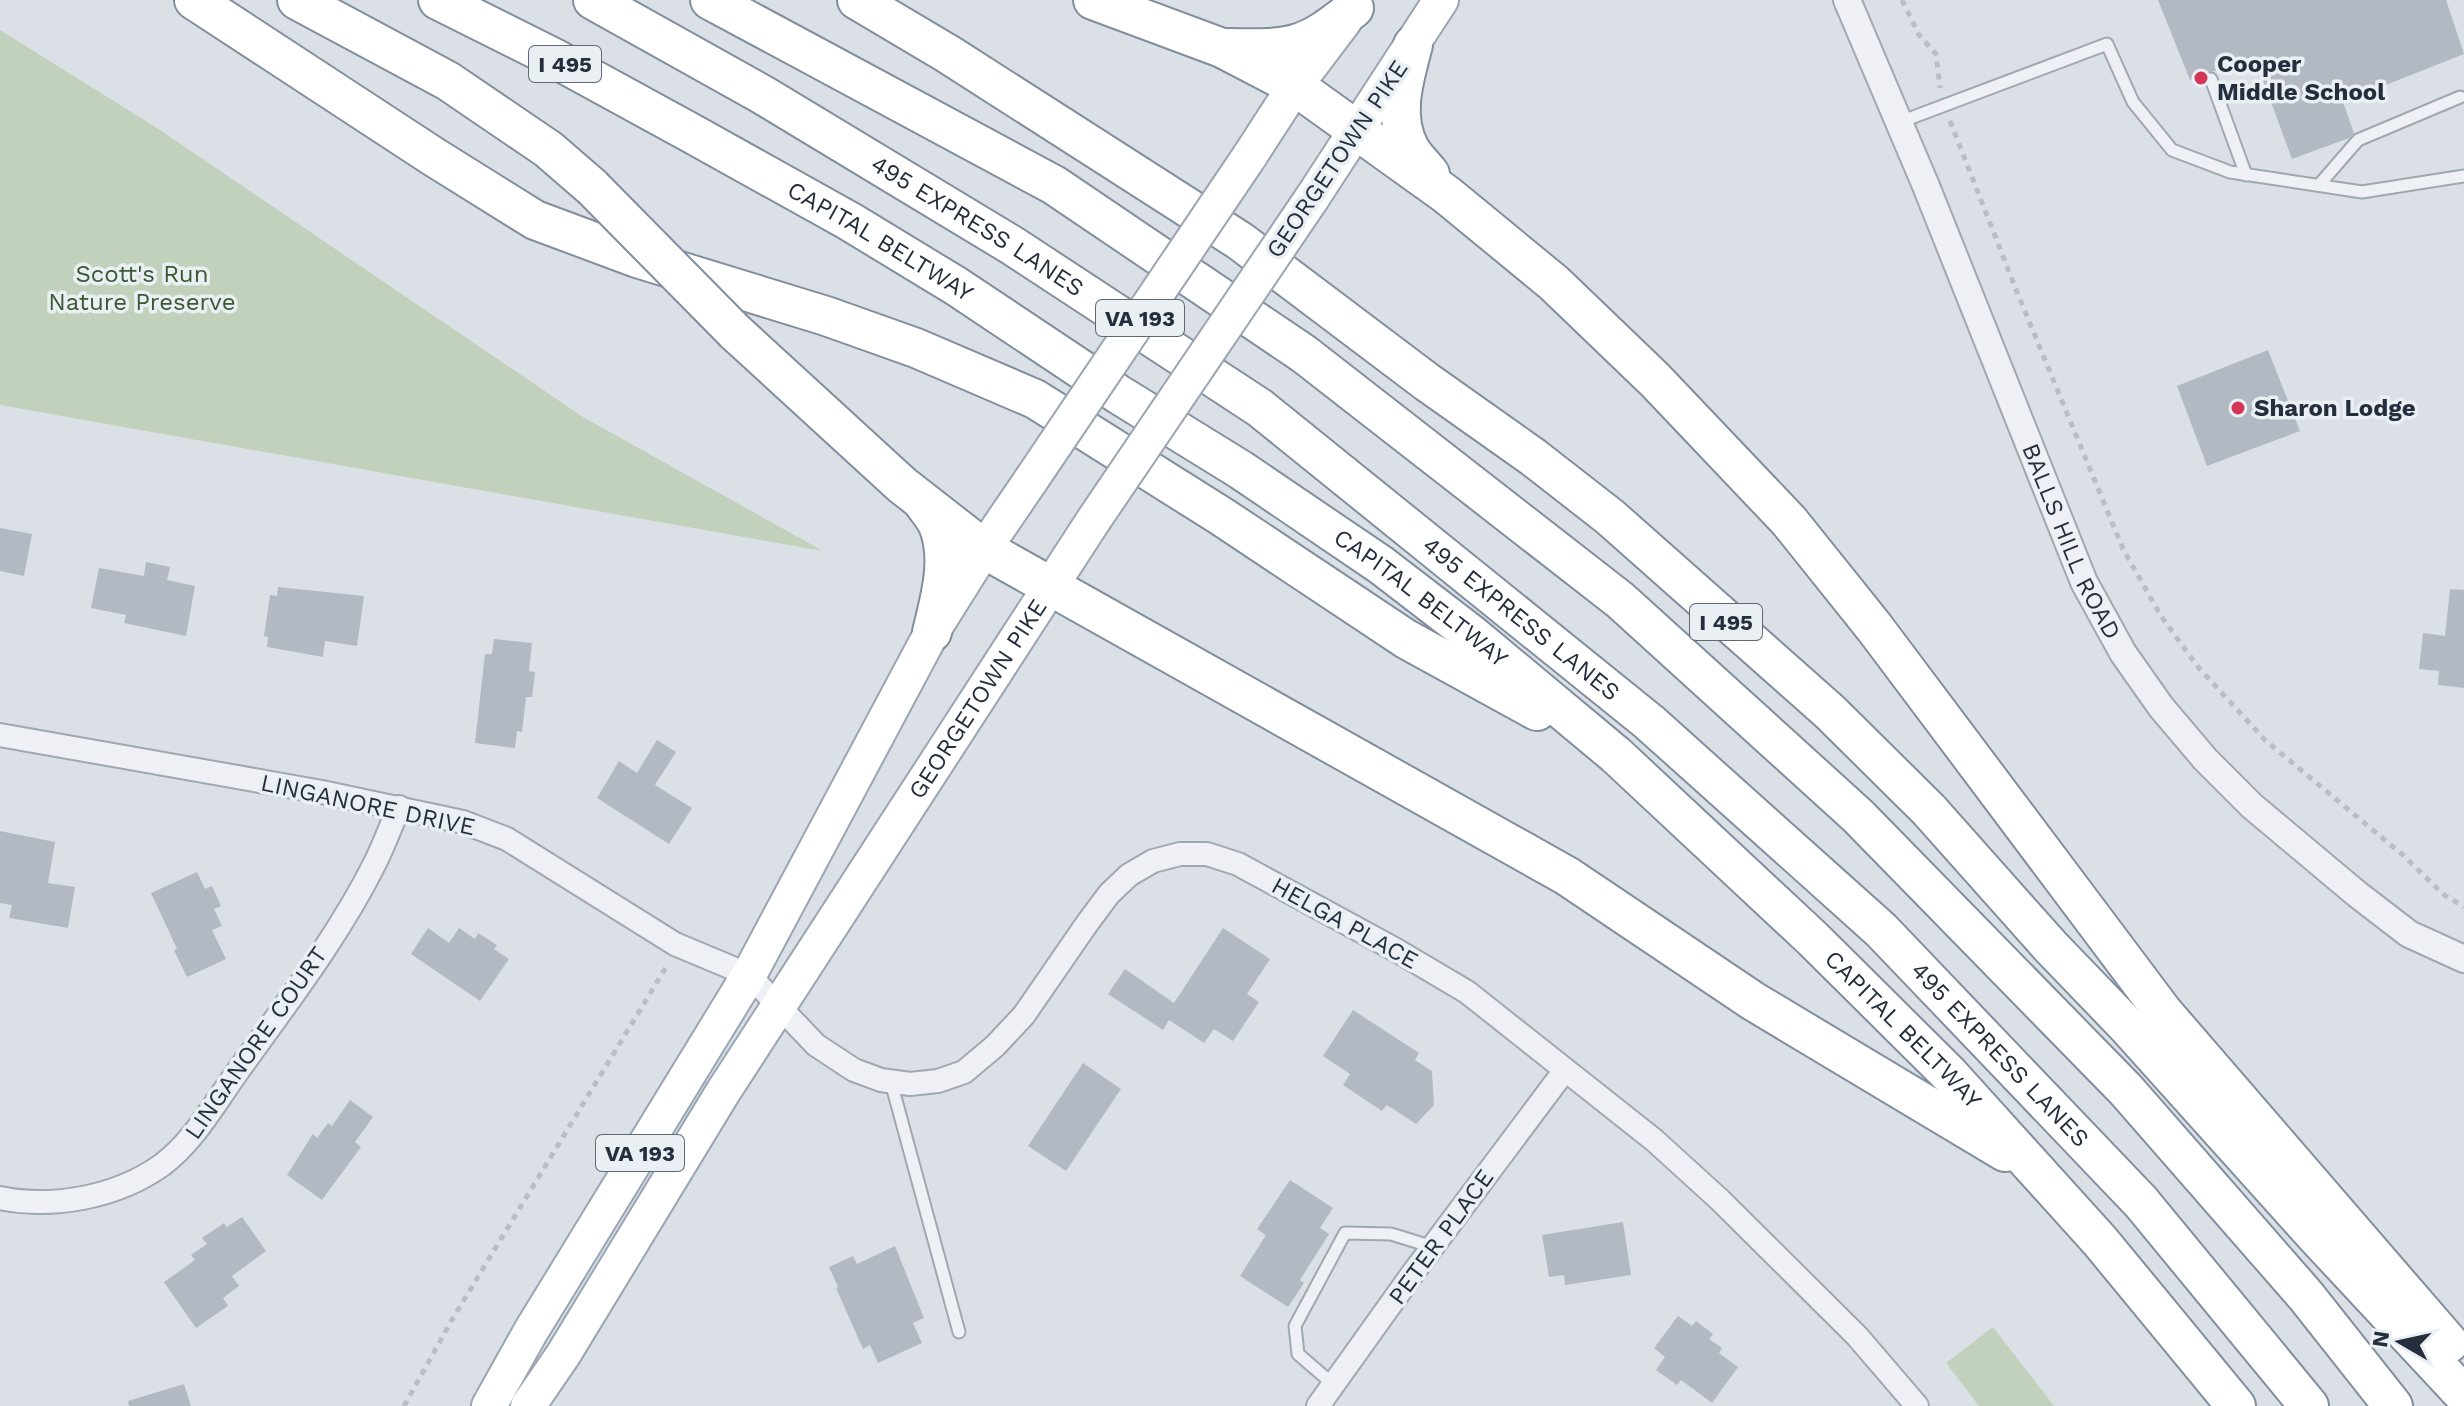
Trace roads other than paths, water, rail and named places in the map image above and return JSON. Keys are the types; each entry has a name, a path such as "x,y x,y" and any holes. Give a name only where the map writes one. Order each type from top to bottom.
{"highway":[{"path":"194,0 535,220 637,258 826,316 916,348 1035,399 1221,516 1406,639 1616,755"},
{"path":"297,0 448,81 548,149 592,187 735,332 923,502 984,549 1567,876 1753,1001 2014,1157 2100,1241"},
{"name":"CAPITAL BELTWAY","path":"438,0 552,57 691,133 849,221 956,286 1118,394 1241,470 1381,565 1472,635 1616,755 1813,939 1949,1074 2100,1241 2236,1406"},
{"name":"495 EXPRESS LANES","path":"593,0 763,95 1000,238 1260,408 1649,722 1881,930 2141,1202 2309,1406"},
{"path":"710,0 1054,185 1304,354 1620,600 1858,816 2126,1090 2306,1296 2393,1406"},
{"name":"I 495","path":"857,0 948,54 1240,241 1610,517 1830,712 1929,810 2050,946 2128,1027 2464,1395"},
{"path":"1093,0 1222,48 1295,86 1447,195 1565,293 1655,380 1789,521 1874,627 2163,1012 2464,1360"},
{"path":"1222,48 1270,49 1299,44 1321,35 1357,4"},
{"path":"1413,45 1402,86 1400,119 1410,149 1447,195"},
{"path":"923,502 938,525 944,552 942,590 932,632"}],"main road":[{"name":"GEORGETOWN PIKE","path":"528,1406 563,1355 723,1092 1093,521 1312,198 1441,0"},
{"name":"VA 193","path":"489,1406 531,1331 749,975 932,632 984,549 1295,86 1357,4"}],"street":[{"name":"BALLS HILL ROAD","path":"1847,0 1900,122 2084,582 2123,653 2161,707 2205,759 2252,806 2409,934 2464,959"},
{"name":"LINGANORE DRIVE","path":"0,735 399,807 463,822 507,839 679,946 749,975"},
{"name":"LINGANORE COURT","path":"0,1198 51,1202 102,1194 133,1183 163,1164 187,1142 298,988 345,916 375,863 399,807"},
{"name":"HELGA PLACE","path":"749,975 816,1045 854,1070 891,1082 910,1084 938,1081 964,1072 995,1046 1024,1015 1109,894 1129,875 1153,861 1180,854 1207,854 1238,864 1467,992 1654,1140 1720,1200 1857,1336 1917,1406"},
{"name":"PETER PLACE","path":"1318,1406 1565,1070"}],"lane":[{"path":"1900,122 2107,44 2133,102 2172,150 2230,172 2362,192 2464,176"},
{"path":"2211,79 2246,175"},
{"path":"2319,185 2358,140 2460,97"},
{"path":"891,1082 959,1332"},
{"path":"1334,1385 1298,1354 1295,1326 1345,1233 1391,1234 1434,1247"}],"place":[{"name":"Cooper Middle School","path":"2201,78"},
{"name":"Sharon Lodge","path":"2238,408"}],"park label":[{"name":"Scott's Run Nature Preserve","path":"142,288"}]}
